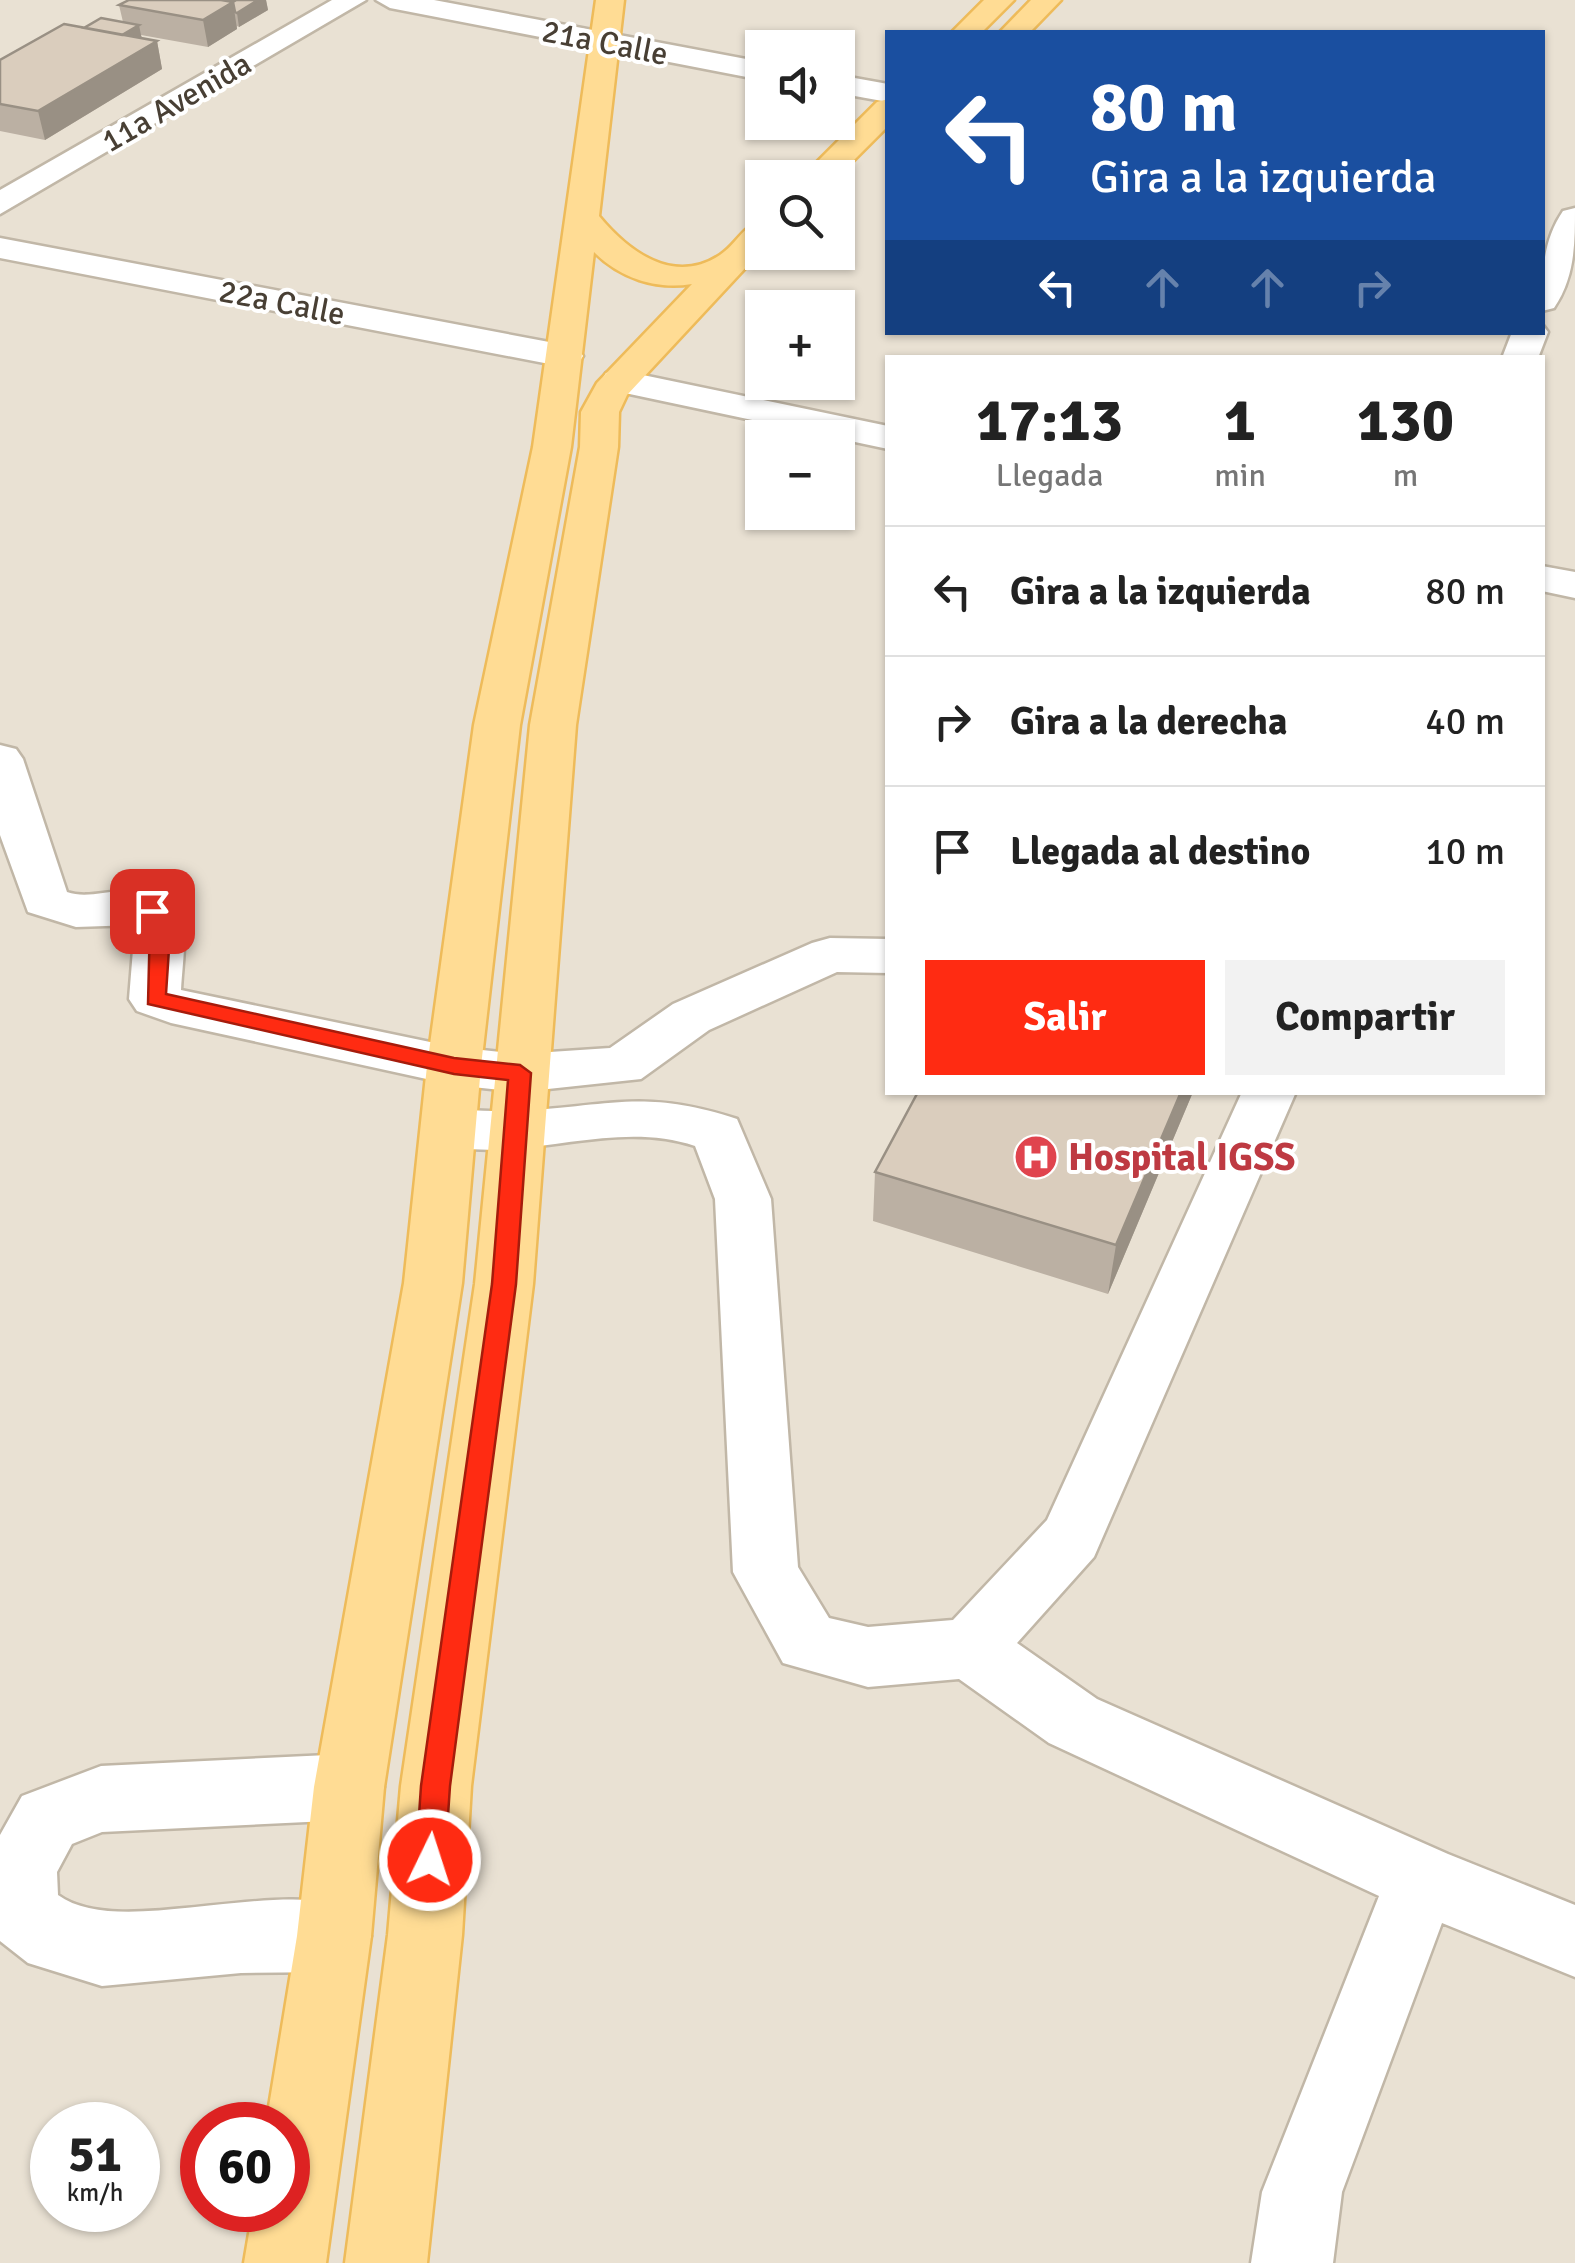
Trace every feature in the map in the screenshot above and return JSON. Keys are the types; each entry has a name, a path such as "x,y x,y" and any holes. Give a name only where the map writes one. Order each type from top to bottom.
{"main road":[{"path":"386,2263 425,1935 436,1786 504,1284 576,447 565,356 610,0"},
{"path":"968,30 1000,0"},
{"path":"1016,30 1047,0"},
{"path":"835,160 885,111"},
{"path":"583,218 628,268 666,278 698,275 728,264"},
{"path":"284,2263 334,1936 349,1787 432,1284 454,1066 498,725 576,447 620,381 745,248"},
{"path":"576,447 656,390 773,270"}],"street":[{"name":"11a Avenida","path":"0,204 352,0"},
{"name":"21a Calle","path":"390,0 745,68"},
{"path":"855,87 885,92"},
{"path":"1545,207 1575,215 1545,293"},
{"name":"22a Calle","path":"0,248 565,356"},
{"path":"620,381 885,437"},
{"path":"1545,579 1575,585"},
{"path":"0,759 45,900 61,912 80,914 141,906 160,919 155,999 454,1066 518,1102 680,1118 718,1133 743,1199 766,1572 807,1642 868,1657 970,1648 1073,1721 1422,1879 1575,1940"},
{"path":"450,1128 622,1066 691,1016 830,956 885,956"},
{"path":"970,1648 1071,1538 1268,1095"},
{"path":"334,1936 241,1936 102,1950 54,1937 22,1913 21,1868 47,1820 100,1799 349,1787"},
{"path":"1292,2263 1302,2192 1422,1879"}],"shaded area":[{"path":"0,0 1575,0 1575,2263 0,2263"}],"building":[{"path":"129,0 233,2 203,20 119,5"},
{"path":"221,0 258,0 237,13 233,2"},
{"path":"101,18 139,25 122,35 84,28"},
{"path":"64,24 157,41 38,111 0,104 0,60"},
{"name":"Hospital IGSS","path":"916,1095 1180,1095 1116,1245 875,1172"}],"place":[{"name":"Hospital IGSS","path":"1036,1157"}],"route":[{"path":"152,911 160,919 155,999 454,1066 520,1073 504,1284 436,1786 430,1860"}]}
